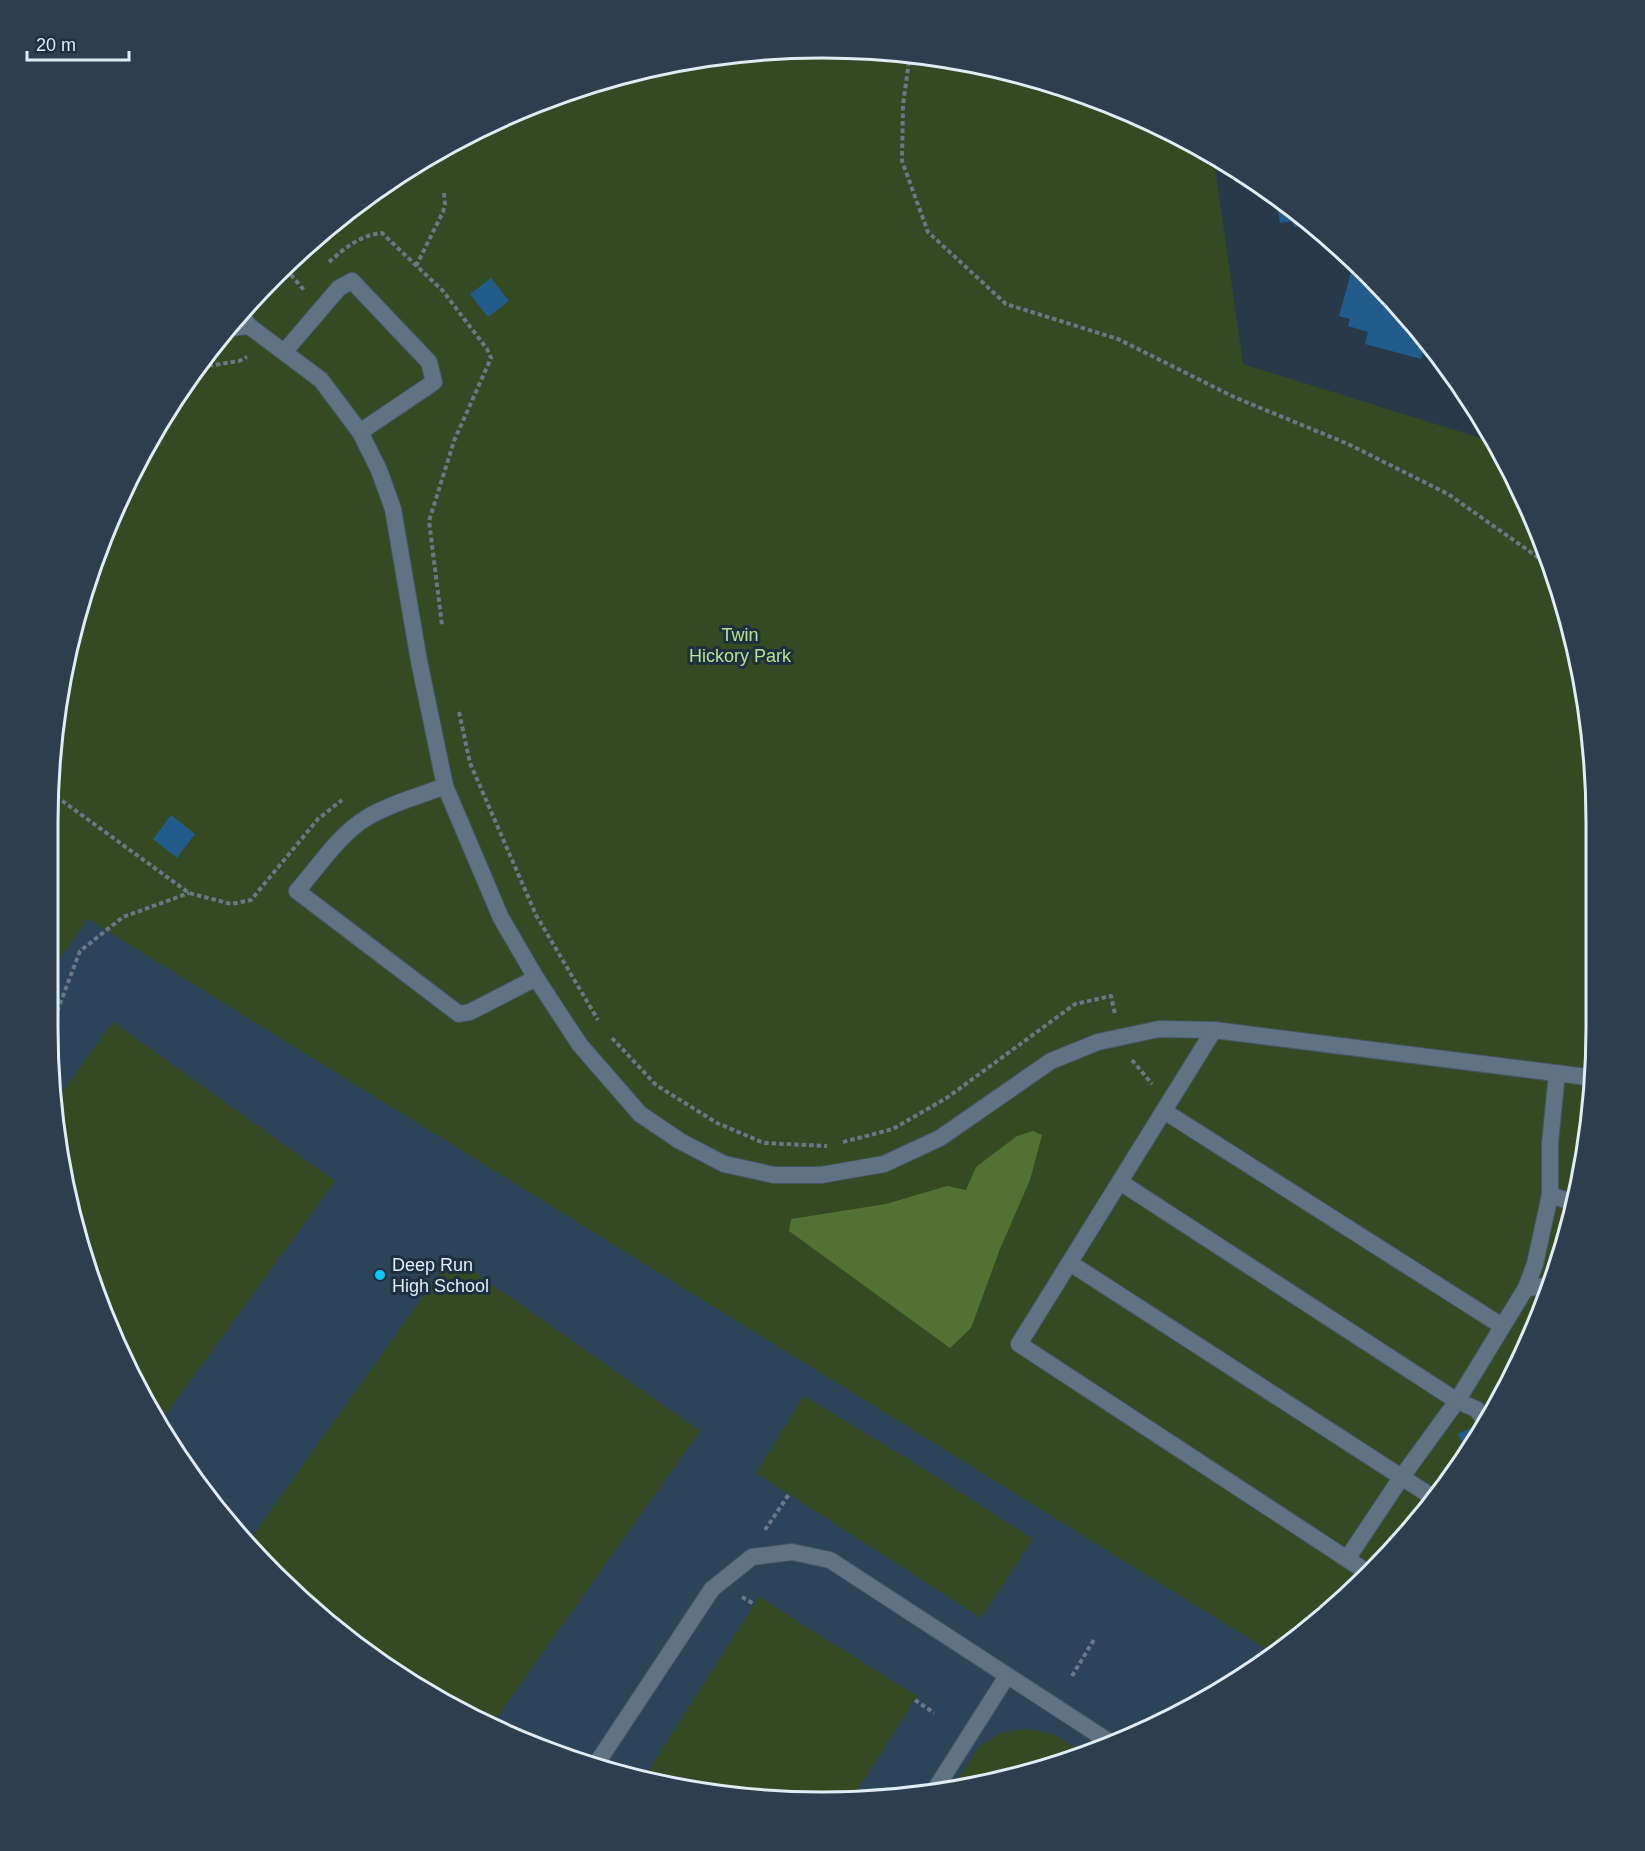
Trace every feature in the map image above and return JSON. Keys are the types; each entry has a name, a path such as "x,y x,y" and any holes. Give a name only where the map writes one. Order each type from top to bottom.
{"lane":[{"path":"285,351 339,288 352,281 429,362 434,382 360,432"},
{"path":"247,320 321,380 360,432 379,470 393,509 419,661 446,786 501,918 536,978 580,1045 640,1114 680,1141 724,1164 774,1174 821,1175 884,1164 940,1138 1051,1061 1098,1042 1160,1029 1214,1030 1585,1077"},
{"path":"446,786 390,806 367,817 348,832 297,891 459,1014 470,1012 536,978"},
{"path":"1214,1030 1019,1344 1363,1569"},
{"path":"1347,1559 1401,1478 1457,1401 1526,1288 1550,1195 1550,1143 1557,1073"},
{"path":"1164,1111 1502,1326"},
{"path":"1120,1182 1457,1401 1476,1409 1481,1415"},
{"path":"1550,1195 1566,1200"},
{"path":"1070,1263 1428,1495"},
{"path":"1526,1288 1541,1287"},
{"path":"600,1759 712,1589 752,1557 792,1552 830,1560 1104,1738"},
{"path":"939,1783 1007,1676"}],"path":[{"path":"909,64 903,105 902,162 928,232 1006,304 1118,339 1234,397 1348,444 1448,494 1539,558"},
{"path":"416,266 443,212 444,193"},
{"path":"322,269 347,246 368,234 382,233 443,291 487,349 491,358 454,441 429,521 442,628"},
{"path":"290,274 303,291 310,284"},
{"path":"210,366 239,361 252,355"},
{"path":"458,706 470,763 536,915 603,1028"},
{"path":"59,799 189,893 231,904 251,900"},
{"path":"58,1009 80,951 123,916 189,893"},
{"path":"840,1143 893,1129 948,1097 1075,1004 1111,996 1116,1015"},
{"path":"610,1036 656,1085 717,1123 764,1143 830,1146"},
{"path":"1126,1054 1158,1090"},
{"path":"752,1557 761,1534 789,1494"},
{"path":"1072,1676 1095,1638"},
{"path":"915,1701 934,1713"}],"shaded area":[{"name":"Deep Run High School","path":"88,919 1267,1650 1204,1690 1160,1714 1068,1752 972,1778 872,1791 773,1791 673,1778 577,1752 485,1714 440,1690 357,1635 282,1569 216,1494 187,1453 137,1366 99,1274 73,1178 60,1078 58,961"}],"green space":[{"name":"Twin Hickory Park","path":"822,58 922,65 972,73 1068,99 1160,137 1215,167 1243,364 1483,439 1508,485 1546,577 1572,673 1580,723 1585,773 1586,822 1586,1028 1585,1078 1580,1128 1572,1178 1546,1274 1508,1366 1484,1411 1429,1494 1397,1532 1363,1569 1326,1603 1267,1650 88,919 58,961 58,822 65,723 73,673 99,577 137,485 187,398 216,357 282,282 357,216 398,187 485,137 577,99 673,73 773,60"},
{"path":"113,1022 335,1181 165,1416 137,1366 99,1274 73,1178 62,1093"},
{"path":"1033,1131 1042,1135 1030,1180 1000,1249 971,1328 950,1348 789,1231 791,1219 886,1204 947,1186 966,1190 976,1167 1017,1136"},
{"path":"452,1256 700,1431 496,1719 440,1690 357,1635 282,1569 252,1537"},
{"path":"804,1396 1033,1539 981,1618 756,1473"},
{"path":"759,1597 917,1696 857,1791 773,1791 723,1786 648,1772"},
{"path":"1027,1729 1054,1734 1077,1749 1020,1766 956,1781 981,1745 1000,1733"}],"building":[{"path":"1277,209 1300,226 1294,227 1293,221 1280,223"},
{"path":"1351,271 1424,351 1421,359 1365,344 1368,332 1348,326 1350,319 1339,316"},
{"path":"491,278 509,301 488,317 470,294"},
{"path":"171,815 195,834 177,858 153,839"},
{"path":"1475,1425 1463,1444 1458,1434"}],"place":[{"name":"Deep Run High School","path":"380,1275"}]}
